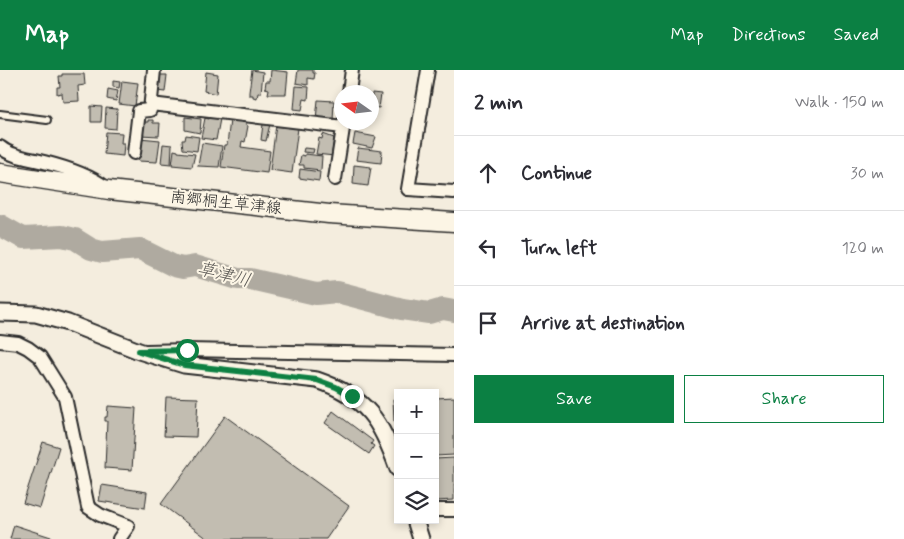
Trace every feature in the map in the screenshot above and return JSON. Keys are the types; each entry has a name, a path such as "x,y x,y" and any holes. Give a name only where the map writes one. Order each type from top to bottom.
{"main road":[{"name":"南郷桐生草津線","path":"0,173 109,190 329,214 454,222"}],"street":[{"path":"134,153 139,111 150,110 154,70"},
{"path":"349,85 352,70"},
{"path":"428,70 408,188 454,192"},
{"path":"151,104 334,124"},
{"path":"335,179 343,130"},
{"path":"0,147 10,154 67,169 97,181 109,190"},
{"path":"0,313 36,314 68,323 139,351 184,365 310,379 336,387 352,396 378,422 388,440 394,457"},
{"path":"0,341 18,343 28,348 40,357 55,379 65,398 88,507 100,515 128,526 119,539"},
{"path":"139,351 187,350 454,355"},
{"path":"439,510 454,510"},
{"path":"416,524 421,539"}],"lane":[{"path":"0,114 47,120"}],"building":[{"path":"252,70 263,72 261,93 258,93 257,98 249,95"},
{"path":"271,70 288,72 286,94 268,94 269,89 265,88 266,81 270,81"},
{"path":"298,70 313,70 313,73 315,73 314,79 308,78 308,85 296,83"},
{"path":"206,72 218,74 216,94 204,91"},
{"path":"62,74 84,74 85,85 78,86 79,101 63,102 62,93 57,94 57,87 60,87 59,76 62,76"},
{"path":"158,75 167,75 165,92 157,91"},
{"path":"113,81 120,82 119,88 113,87"},
{"path":"122,81 138,83 135,106 119,104"},
{"path":"296,86 309,87 308,100 304,99 302,110 294,109"},
{"path":"108,89 118,91 116,101 107,99"},
{"path":"318,100 334,101 333,121 316,119"},
{"path":"91,106 102,107 101,122 91,122"},
{"path":"106,108 117,109 116,129 105,128"},
{"path":"185,117 201,119 200,133 185,130"},
{"path":"210,117 220,119 216,140 201,138 205,118 209,119"},
{"path":"148,120 153,120 153,123 160,123 159,136 140,135 141,122 148,122"},
{"path":"230,120 246,122 248,126 245,142 242,141 241,147 270,151 267,173 221,167 224,145 227,145"},
{"path":"263,124 270,124 266,141 261,140"},
{"path":"276,125 298,128 292,173 270,170"},
{"path":"106,132 122,133 121,143 124,143 123,156 104,154"},
{"path":"355,133 376,137 372,148 353,144"},
{"path":"323,134 334,138 332,152 334,152 334,156 316,154 319,138 322,139"},
{"path":"186,135 199,137 197,151 183,149 182,140 185,140"},
{"path":"140,138 160,140 157,162 138,161"},
{"path":"202,143 222,146 219,167 198,166"},
{"path":"163,144 172,145 171,164 161,163"},
{"path":"304,148 314,149 313,153 303,152"},
{"path":"358,148 382,151 381,163 356,160"},
{"path":"174,150 195,154 192,167 172,165"},
{"path":"305,154 322,156 321,170 304,168 304,165 299,165 301,155 305,156"},
{"path":"354,165 371,167 368,186 353,184"},
{"path":"300,169 320,172 319,181 299,178"},
{"path":"166,397 198,398 196,437 164,436"},
{"path":"454,397 454,455 439,456 439,398"},
{"path":"108,406 136,408 132,470 105,468 107,421 105,421 105,417 107,417"},
{"path":"333,411 373,441 371,444 374,446 369,454 325,423"},
{"path":"225,416 349,506 326,539 208,539 161,504"},
{"path":"43,442 59,447 40,508 23,503"},
{"path":"454,458 454,500 439,501 439,459"},
{"path":"102,485 147,492 145,508 99,501"},
{"path":"14,525 57,539 10,539"}],"waterway":[{"name":"草津川","path":"0,225 23,238 62,236 75,239 91,249 102,252 140,249 174,266 183,268 195,266 238,279 250,279 316,294 337,292 402,309 429,313 443,309 454,311"}],"route":[{"path":"187,350 139,351 184,365 317,380 336,387 352,396"}]}
